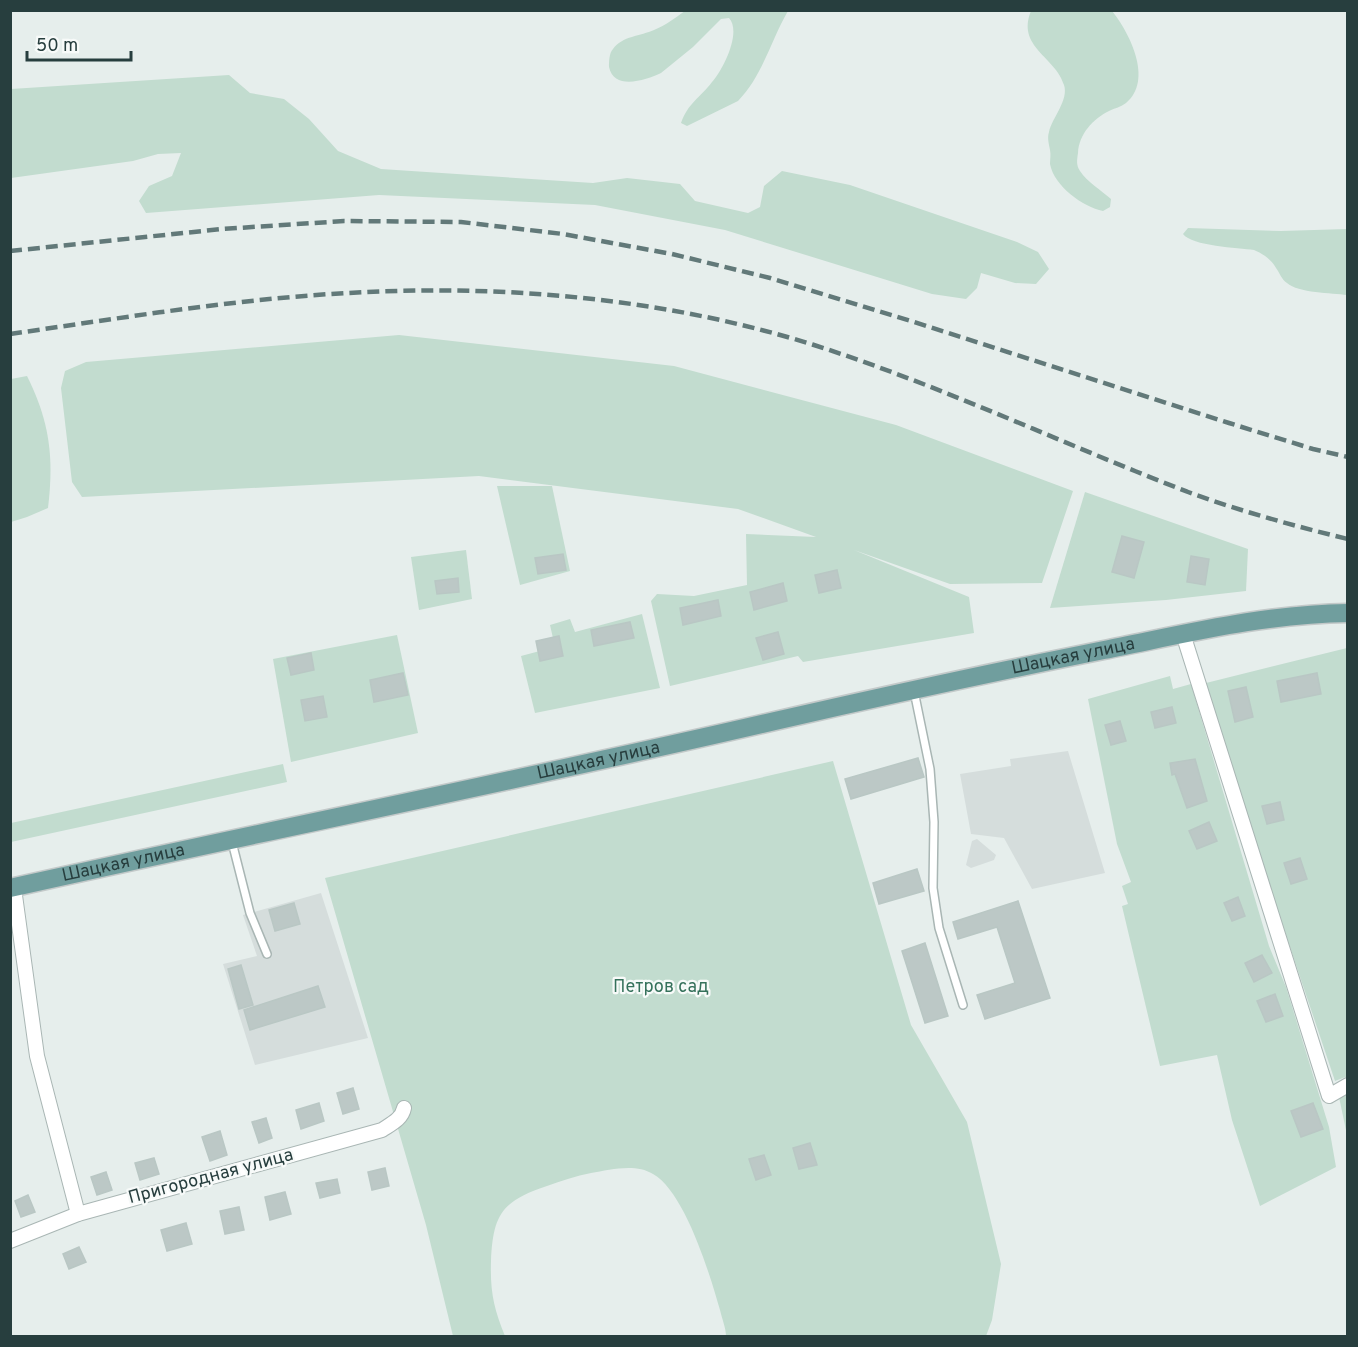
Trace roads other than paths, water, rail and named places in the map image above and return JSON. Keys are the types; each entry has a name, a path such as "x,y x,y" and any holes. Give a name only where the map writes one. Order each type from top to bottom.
{"main road":[{"name":"Шацкая улица","path":"12,888 588,764 913,689 1247,621 1347,613"}],"street":[{"path":"1183,634 1329,1096 1347,1085"},
{"path":"12,888 37,1056 78,1214"},
{"name":"Пригородная улица","path":"10,1241 78,1214 371,1134 399,1119 404,1108"}],"lane":[{"path":"913,689 930,769 934,822 933,888 939,928 963,1005"},
{"path":"231,840 250,913 267,954"}],"railway":[{"path":"10,251 222,229 344,221 461,222 563,234 672,254 770,278 1229,423 1313,449 1348,457"},
{"path":"10,334 221,304 348,293 406,291 524,293 642,306 758,329 814,345 956,397 1188,492 1267,518 1348,539"}],"park label":[{"name":"Петров сад","path":"661,987"}]}
